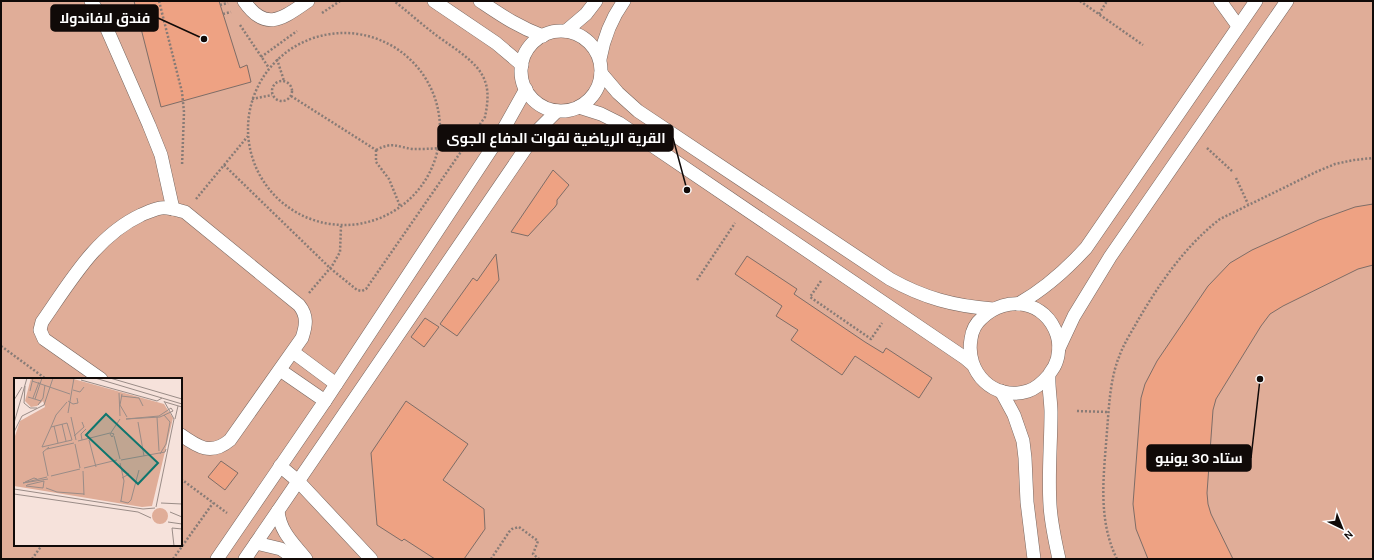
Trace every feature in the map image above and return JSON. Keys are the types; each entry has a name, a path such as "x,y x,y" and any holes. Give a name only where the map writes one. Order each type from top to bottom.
{"lane":[{"path":"91,1 103,20 149,125 161,155 179,210"},
{"path":"244,1 254,13 261,18 270,20 292,14 308,1"},
{"path":"434,1 496,43 522,65"},
{"path":"480,1 512,23 543,36"},
{"path":"566,31 586,14 596,1"},
{"path":"600,59 591,43 575,34 566,31 550,32 533,43 525,53 522,65 522,77 526,89 531,97 539,104 548,108 557,111 568,110 579,107 588,101 595,93 599,83 601,73 600,59 607,30 624,1"},
{"path":"1220,1 1238,26"},
{"path":"1018,304 1048,285 1062,274 1086,248 1256,1"},
{"path":"1059,350 1058,336 1052,324 1043,314 1031,306 1018,304 1005,304 992,309 980,319 972,332 969,348 972,364 978,376 988,385 1000,391 1014,393 1027,391 1040,385 1050,375 1074,316 1099,274 1286,1"},
{"path":"601,73 618,93 638,111 890,279 909,290 936,300 971,307 992,309"},
{"path":"217,559 325,401 498,139 526,89"},
{"path":"579,107 601,114 619,123 966,358 972,364"},
{"path":"245,559 539,129 557,111"},
{"path":"100,378 44,339 40,326 89,256 102,242 128,222 152,209 162,208 179,210 299,305 305,315 306,327 302,338 230,440 224,445 210,449 196,446 182,436"},
{"path":"292,352 336,384"},
{"path":"280,370 325,401"},
{"path":"1050,375 1050,506 1059,559"},
{"path":"1000,391 1014,415 1022,441 1025,458 1027,502 1034,559"},
{"path":"280,466 298,481 371,559"},
{"path":"278,511 284,532 306,559"},
{"path":"256,543 275,547 287,552 295,559"}],"path":[{"path":"159,1 182,92 184,140 182,173"},
{"path":"224,165 330,268 357,290 362,291 366,289 484,117 488,102 487,87 481,73 471,61 394,1"},
{"path":"1080,1 1143,45"},
{"path":"1098,14 1107,1"},
{"path":"232,7 234,12"},
{"path":"238,21 269,68"},
{"path":"344,31 378,39 394,47 409,58 432,88 437,103 440,121 439,148 434,162 424,181 417,190 400,206 370,222 357,225 340,226 325,224 310,219 289,208 272,193 262,180 250,151 248,117 256,88 269,68 277,59 308,39 325,33 344,31"},
{"path":"272,95 281,101 289,99 291,96 292,88 287,82 284,81 277,59"},
{"path":"272,95 272,90 276,83 284,81"},
{"path":"252,99 272,95"},
{"path":"291,96 376,150"},
{"path":"179,210 224,165 248,136"},
{"path":"1193,136 1232,170"},
{"path":"376,150 392,144 412,148 439,148"},
{"path":"376,150 376,162 389,179 400,206"},
{"path":"1117,559 1109,538 1103,507 1103,477 1108,412 1119,357 1143,312 1162,282 1185,251 1207,228 1220,218 1335,164 1373,158"},
{"path":"1236,178 1248,204"},
{"path":"696,280 744,209"},
{"path":"299,305 330,268 340,252 340,226"},
{"path":"830,267 810,297 872,339 892,308"},
{"path":"1,346 45,378"},
{"path":"1077,411 1108,412"},
{"path":"173,559 213,503 182,479"},
{"path":"492,559 509,532 512,529 519,527 538,541 534,554 539,559"},
{"path":"32,559 41,546"}],"shaded area":[{"path":"1,1 1373,1 1373,559 1,559"}],"building":[{"path":"134,1 219,1 240,68 247,65 251,82 161,107"},
{"path":"553,170 569,185 557,200 555,207 528,236 511,232"},
{"path":"1373,204 1373,265 1358,269 1283,306 1270,314 1216,399 1213,410 1207,493 1208,504 1211,514 1233,559 1148,559 1136,529 1133,504 1141,398 1145,384 1157,361 1208,286 1230,263 1252,250 1319,220 1355,207"},
{"path":"496,254 499,280 457,336 440,324 473,278 477,281"},
{"path":"747,256 797,289 794,294 865,342 883,353 886,348 932,378 919,398 855,356 842,375 791,340 798,330 776,316 782,306 735,274"},
{"path":"425,318 439,327 424,347 411,337"},
{"path":"406,401 468,444 443,480 484,509 485,529 464,559 435,559 404,539 402,541 377,525 371,453"},
{"path":"221,461 238,473 225,490 208,477"}],"place":[{"name":"فندق لافاندولا","path":"204,39"},
{"name":"القرية الرياضية لقوات الدفاع الجوى","path":"687,190"},
{"name":"ستاد 30 يونيو","path":"1260,379"}]}
